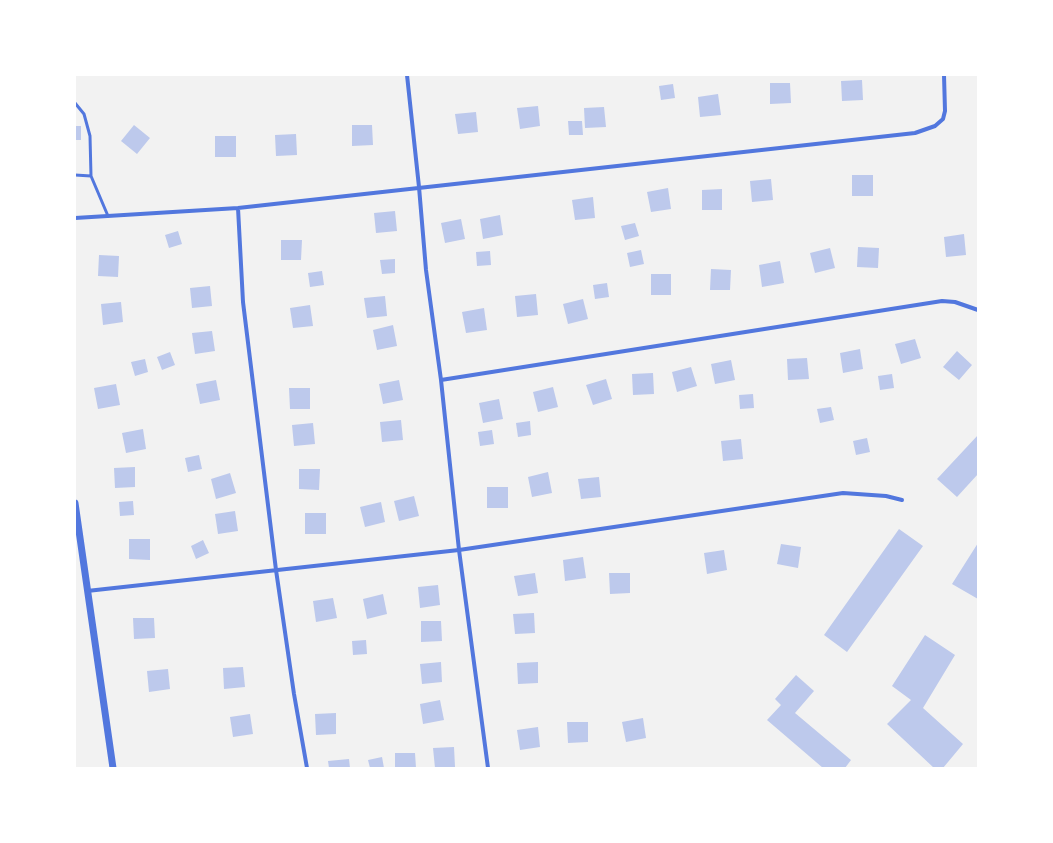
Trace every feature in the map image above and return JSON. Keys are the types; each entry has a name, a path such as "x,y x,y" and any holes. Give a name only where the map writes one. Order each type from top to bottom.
{"street":[{"path":"406,75 419,187 426,270 441,380 459,550 488,768"},
{"path":"75,218 238,208 915,133 935,126 943,119 945,111 944,75"},
{"path":"238,208 243,302 276,570 294,694 307,768"},
{"path":"441,380 942,301 955,302 978,310"},
{"path":"87,591 459,550 843,493 886,496 902,500"},
{"path":"75,504 76,521 113,768"}],"lane":[{"path":"75,103 84,114 90,136 91,176 108,216"},
{"path":"75,175 91,176"}],"building":[{"path":"862,80 863,100 842,101 841,81"},
{"path":"770,83 790,83 791,103 770,104"},
{"path":"673,84 675,98 661,100 659,86"},
{"path":"718,94 721,115 700,117 698,97"},
{"path":"538,106 540,126 520,129 517,108"},
{"path":"604,107 606,127 585,128 584,108"},
{"path":"476,112 478,132 458,134 455,114"},
{"path":"568,121 582,121 583,135 569,135"},
{"path":"134,125 150,138 137,154 121,141"},
{"path":"352,125 372,125 373,145 352,146"},
{"path":"75,126 81,126 81,140 75,140"},
{"path":"296,134 297,155 276,156 275,135"},
{"path":"215,136 236,136 236,157 215,157"},
{"path":"852,175 873,175 873,196 852,196"},
{"path":"771,179 773,200 752,202 750,181"},
{"path":"668,188 671,209 651,212 647,192"},
{"path":"722,189 722,210 702,210 702,190"},
{"path":"593,197 595,218 575,220 572,200"},
{"path":"395,211 397,231 376,233 374,213"},
{"path":"500,215 503,235 483,239 480,219"},
{"path":"461,219 465,239 445,243 441,223"},
{"path":"635,223 639,236 625,240 621,226"},
{"path":"178,231 182,244 169,248 165,235"},
{"path":"964,234 966,255 946,257 944,237"},
{"path":"281,240 302,240 301,260 281,260"},
{"path":"858,247 879,248 878,268 857,267"},
{"path":"830,248 835,268 815,273 810,253"},
{"path":"641,250 644,264 630,267 627,253"},
{"path":"490,251 491,265 477,266 476,252"},
{"path":"99,255 119,256 118,277 98,276"},
{"path":"395,259 395,273 382,274 380,260"},
{"path":"780,261 784,283 762,287 759,265"},
{"path":"711,269 731,270 730,290 710,290"},
{"path":"322,271 324,285 310,287 308,273"},
{"path":"651,274 671,274 671,295 651,295"},
{"path":"607,283 609,297 595,299 593,285"},
{"path":"210,286 212,306 192,308 190,288"},
{"path":"536,294 538,315 517,317 515,296"},
{"path":"385,296 387,316 367,318 364,298"},
{"path":"583,299 588,319 568,324 563,304"},
{"path":"121,302 123,322 103,325 101,304"},
{"path":"310,305 313,326 293,328 290,308"},
{"path":"484,308 487,330 466,333 462,312"},
{"path":"393,325 397,346 377,350 373,330"},
{"path":"212,331 215,351 195,354 192,333"},
{"path":"915,339 921,358 901,364 895,344"},
{"path":"860,349 863,369 843,373 840,353"},
{"path":"957,351 972,365 959,380 943,367"},
{"path":"170,352 175,365 162,370 157,357"},
{"path":"807,358 809,379 788,380 787,359"},
{"path":"145,359 148,372 135,376 131,362"},
{"path":"731,360 735,380 715,384 711,364"},
{"path":"691,367 697,386 677,392 672,372"},
{"path":"653,373 654,394 633,395 632,374"},
{"path":"892,374 894,388 880,390 878,376"},
{"path":"606,379 612,399 593,405 586,385"},
{"path":"216,380 220,400 200,404 196,384"},
{"path":"399,380 403,400 383,404 379,384"},
{"path":"116,384 120,405 98,409 94,388"},
{"path":"553,387 558,407 538,412 533,392"},
{"path":"289,388 310,388 310,409 290,409"},
{"path":"753,394 754,408 740,409 739,395"},
{"path":"499,399 503,419 483,423 479,403"},
{"path":"831,407 834,420 820,423 817,409"},
{"path":"401,420 403,440 382,442 380,422"},
{"path":"530,421 531,435 518,437 516,423"},
{"path":"313,423 315,444 294,446 292,425"},
{"path":"143,429 146,449 126,453 122,433"},
{"path":"492,430 494,444 480,446 478,432"},
{"path":"978,435 978,474 957,497 937,479"},
{"path":"867,438 870,452 856,455 853,441"},
{"path":"741,439 743,459 723,461 721,441"},
{"path":"199,455 202,469 188,472 185,458"},
{"path":"135,467 135,487 115,488 114,468"},
{"path":"299,469 320,469 319,490 299,489"},
{"path":"548,472 552,493 532,497 528,477"},
{"path":"230,473 236,493 216,499 211,479"},
{"path":"599,477 601,497 581,499 578,479"},
{"path":"487,487 508,487 508,508 487,508"},
{"path":"414,496 419,516 399,521 394,501"},
{"path":"133,501 134,515 120,516 119,502"},
{"path":"381,502 385,522 365,527 360,507"},
{"path":"235,511 238,531 218,534 215,514"},
{"path":"305,513 326,513 326,534 305,534"},
{"path":"899,529 923,546 847,652 824,635"},
{"path":"129,539 150,539 150,560 129,559"},
{"path":"203,540 209,553 196,559 191,546"},
{"path":"978,543 978,599 952,584"},
{"path":"781,544 801,547 798,568 777,564"},
{"path":"724,550 727,570 707,574 704,553"},
{"path":"583,557 586,578 565,581 563,560"},
{"path":"535,573 538,593 518,596 514,576"},
{"path":"609,573 630,573 630,593 610,594"},
{"path":"438,585 440,605 420,608 418,587"},
{"path":"383,594 387,614 367,619 363,599"},
{"path":"333,598 337,618 316,622 313,601"},
{"path":"534,613 535,633 515,634 513,614"},
{"path":"133,618 154,618 155,638 134,639"},
{"path":"421,621 441,621 442,641 421,642"},
{"path":"925,635 955,655 923,708 963,744 943,768 934,768 887,724 911,700 892,686"},
{"path":"366,640 367,654 353,655 352,641"},
{"path":"441,662 442,682 422,684 420,664"},
{"path":"538,662 538,683 518,684 517,663"},
{"path":"243,667 245,687 224,689 223,668"},
{"path":"168,669 170,689 149,692 147,671"},
{"path":"796,675 814,691 795,713 851,760 845,768 823,768 767,720 781,705 775,699"},
{"path":"440,700 444,720 423,724 420,704"},
{"path":"336,713 336,734 316,735 315,714"},
{"path":"250,714 253,734 233,737 230,717"},
{"path":"643,718 646,738 626,742 622,722"},
{"path":"567,722 588,722 588,742 568,743"},
{"path":"538,727 540,747 520,750 517,730"},
{"path":"454,747 455,767 435,768 433,748"},
{"path":"395,753 415,753 416,768 395,768"},
{"path":"382,757 384,768 370,768 368,760"},
{"path":"349,759 350,768 329,768 328,761"}]}
